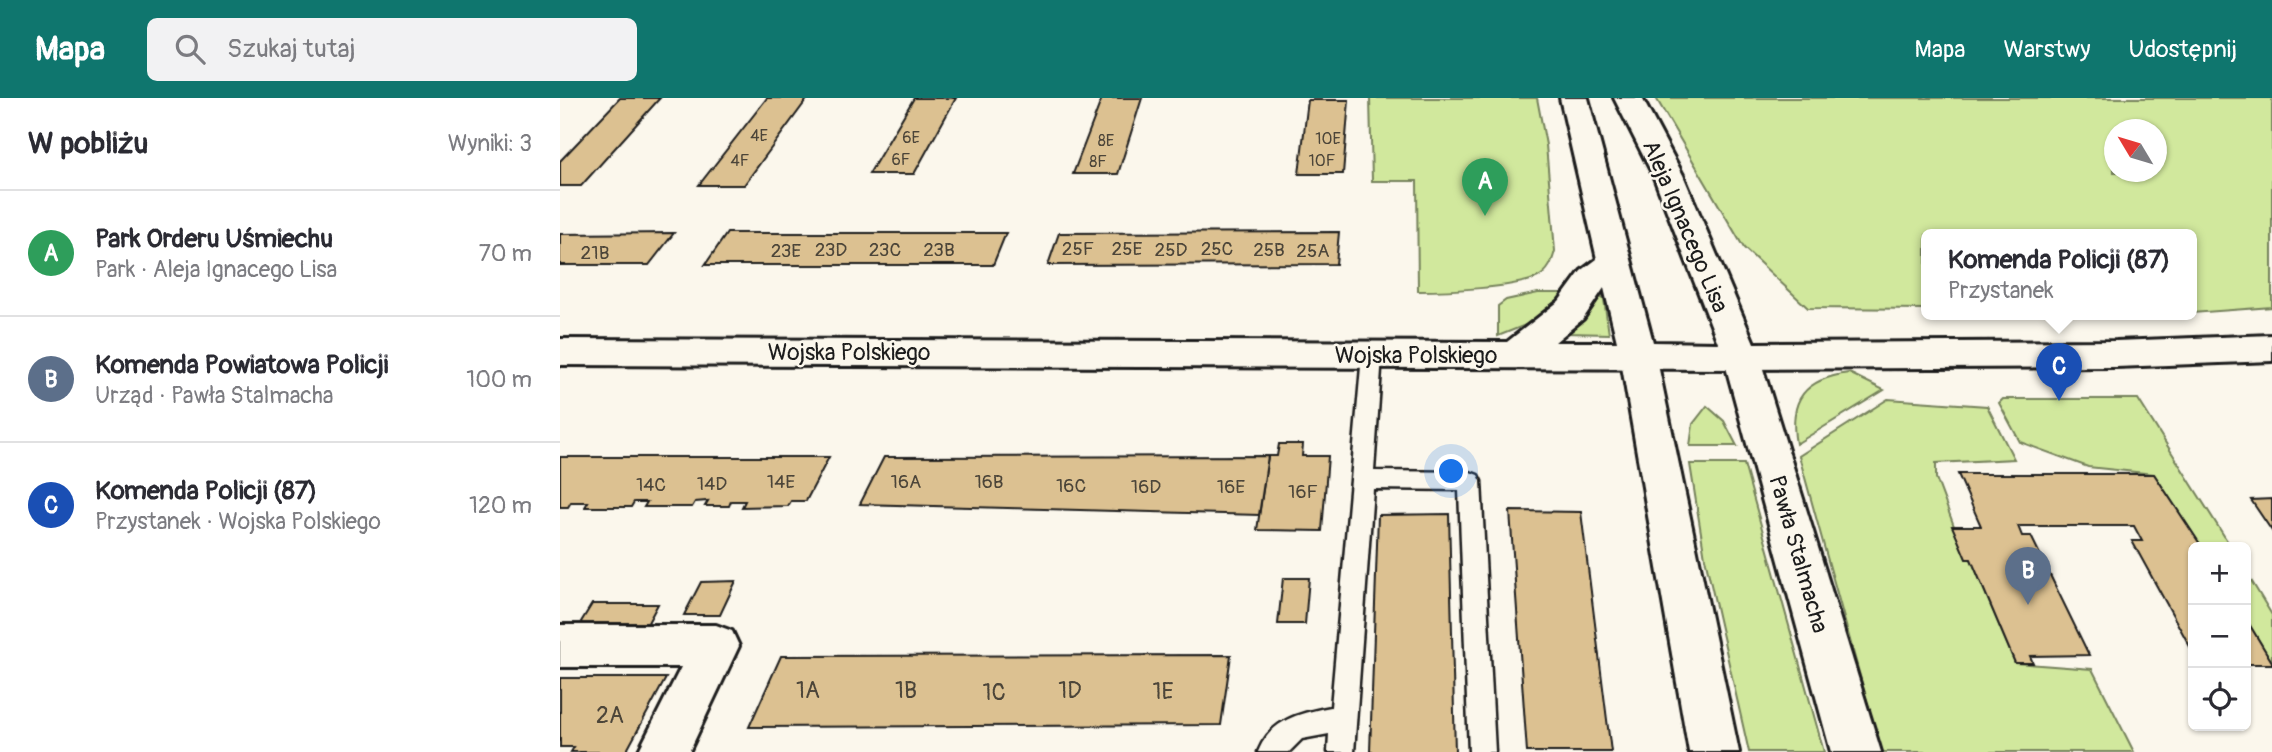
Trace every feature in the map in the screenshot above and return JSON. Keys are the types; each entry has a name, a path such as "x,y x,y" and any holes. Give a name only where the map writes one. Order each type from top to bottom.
{"street":[{"path":"1574,98 1638,355 1714,752"},
{"name":"Aleja Ignacego Lisa","path":"1628,98 1668,175 1741,356"},
{"path":"1515,355 1572,310 1593,279 1615,262"},
{"name":"Wojska Polskiego","path":"560,352 1741,356 2116,354 2272,348"},
{"name":"Pawła Stalmacha","path":"1741,356 1856,752"},
{"path":"560,646 716,646 663,752"}],"lane":[{"path":"1341,752 1372,355"},
{"path":"1361,480 1471,481 1482,752"},
{"path":"1271,752 1295,727 1343,718"}],"green space":[{"path":"1370,98 1537,98 1546,145 1555,251 1545,272 1528,281 1514,284 1418,291 1417,181 1372,181"},
{"path":"1656,98 2272,98 2272,307 2197,313 2197,229 1921,229 1921,309 1808,308 1744,248"},
{"path":"1538,293 1568,293 1538,320 1498,336 1498,306 1506,300"},
{"path":"1598,296 1604,299 1609,334 1566,333"},
{"path":"1849,373 1884,390 1796,444 1795,415 1803,394 1821,380"},
{"path":"1888,399 1987,406 2014,459 1936,463 1936,478 1966,558 1971,559 2015,663 2092,669 2134,752 1881,752 1799,456"},
{"path":"2003,399 2138,399 2228,542 2199,542 2154,474 2088,467 2020,442 1999,403"},
{"path":"1707,406 1724,421 1737,446 1690,446 1693,424"},
{"path":"1690,464 1744,464 1824,752 1749,752 1705,558"},
{"path":"2251,580 2272,615 2272,662 2251,627"}],"building":[{"path":"620,98 660,98 581,186 560,186 560,161"},
{"path":"767,98 808,98 744,185 699,185"},
{"path":"914,98 956,98 914,174 869,174"},
{"path":"1102,98 1142,98 1118,174 1073,174"},
{"path":"1308,100 1349,100 1343,174 1299,174"},
{"path":"1339,232 1336,264 1048,265 1059,233"},
{"path":"674,233 649,265 560,265 560,234"},
{"path":"727,233 1006,233 993,265 705,265"},
{"path":"1279,444 1303,444 1302,456 1328,456 1322,531 1257,530 1268,456 1277,456"},
{"path":"1268,456 1259,515 860,504 884,457"},
{"path":"560,457 829,457 806,501 791,501 788,506 742,507 745,501 731,501 729,506 705,506 708,501 695,502 692,507 644,507 647,502 634,502 631,507 585,507 588,502 571,502 568,507 560,507"},
{"path":"1958,474 2154,474 2199,542 2188,542 2188,643 2132,541 2142,541 2134,526 2018,526 2022,536 2031,536 2089,655 2030,656 2033,663 2015,663 1971,559 1966,559 1952,526 1981,526"},
{"path":"2272,499 2272,531 2251,500"},
{"path":"1510,511 1581,512 1611,752 1527,752"},
{"path":"1449,514 1455,752 1370,752 1378,515"},
{"path":"1283,578 1309,578 1305,624 1278,624"},
{"path":"736,581 720,615 684,615 701,582"},
{"path":"592,604 658,604 644,630 576,630"},
{"path":"2251,627 2272,662 2251,664"},
{"path":"1231,655 1221,725 749,727 781,656"},
{"path":"560,678 666,678 626,752 571,752 574,747 560,747"}],"place":[{"name":"Park Orderu Uśmiechu","path":"1485,216"},
{"name":"Komenda Policji (87)","path":"2059,401"},
{"name":"Komenda Powiatowa Policji","path":"2028,605"}]}
